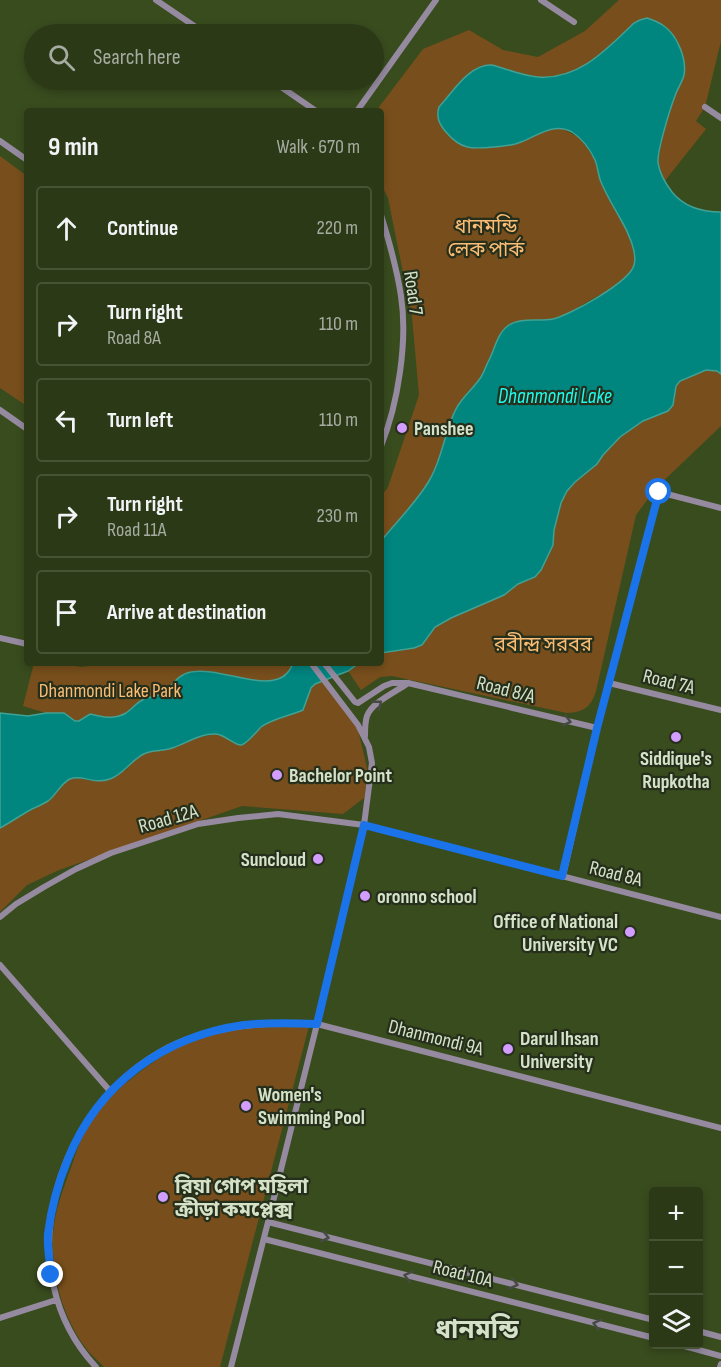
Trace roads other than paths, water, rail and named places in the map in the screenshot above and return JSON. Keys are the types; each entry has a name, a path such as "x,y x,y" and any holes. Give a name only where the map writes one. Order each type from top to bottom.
{"street":[{"path":"156,0 191,24"},
{"path":"384,73 436,0"},
{"path":"541,0 574,22"},
{"path":"286,90 312,108"},
{"path":"359,108 372,90"},
{"path":"705,107 721,118"},
{"path":"0,141 24,158"},
{"name":"Road 7","path":"384,226 401,297 402,326 397,391 384,437"},
{"path":"0,410 24,427"},
{"path":"562,876 597,728 659,492 721,508"},
{"path":"0,638 24,643"},
{"path":"231,1367 364,825 372,763 364,736 313,666"},
{"name":"Road 8/A","path":"326,666 358,703 384,686 392,683 408,683 597,728"},
{"path":"364,736 370,710 408,683"},
{"name":"Road 7A","path":"609,683 721,710"},
{"name":"Road 12A","path":"0,917 25,898 76,869 111,853 198,824 278,814 364,825"},
{"name":"Road 8A","path":"364,825 721,917"},
{"path":"0,965 110,1091"},
{"name":"Dhanmondi 9A","path":"96,1367 80,1349 66,1323 56,1299 51,1275 48,1235 60,1178 81,1130 110,1091 158,1053 175,1045 207,1033 243,1026 284,1022 317,1024 721,1128"},
{"name":"Road 10A","path":"268,1222 649,1319"},
{"name":"Road 10A","path":"264,1239 649,1337"},
{"path":"0,1318 56,1299"},
{"path":"703,1332 721,1337"},
{"path":"695,1349 721,1356"}],"water":[{"name":"Dhanmondi Lake","path":"647,18 660,23 669,30 677,41 685,69 664,130 658,163 661,175 672,192 688,205 700,210 721,212 721,374 717,371 706,370 680,381 676,386 673,405 668,411 643,421 620,437 597,464 575,482 561,503 554,530 553,545 535,577 518,584 504,595 435,627 422,645 384,653 384,537 429,481 456,409 481,377 502,332 514,323 525,320 553,319 585,305 622,280 630,272 635,260 631,240 603,186 595,160 575,134 559,128 511,145 467,147 451,138 444,129 438,117 439,107 462,80 476,69 492,65 521,74 553,77 591,61 640,20"},
{"path":"292,666 355,666 315,684 311,688 303,710 266,724 241,745 216,734 204,735 169,749 141,755 120,774 104,781 70,779 48,801 0,828 0,713 28,716 64,713 75,721 90,714 117,717 144,699 164,693 187,673 212,672 269,681 283,677"}],"place":[{"name":"Panshee","path":"402,428"},
{"name":"Siddique's Rupkotha","path":"676,737"},
{"name":"Bachelor Point","path":"277,775"},
{"name":"Suncloud","path":"318,859"},
{"name":"oronno school","path":"365,896"},
{"name":"Office of National University VC","path":"630,932"},
{"name":"Darul Ihsan University","path":"508,1049"},
{"name":"Women's Swimming Pool","path":"246,1106"},
{"name":"রিয়া গোপ মহিলা ক্রীড়া কমপ্লেক্স","path":"163,1197"}],"district":[{"name":"ধানমন্ডি","path":"477,1329"}],"park label":[{"name":"ধানমন্ডি লেক পার্ক","path":"486,238"},
{"name":"রবীন্দ্র সরবর","path":"543,644"},
{"name":"Dhanmondi Lake Park","path":"110,690"}]}
